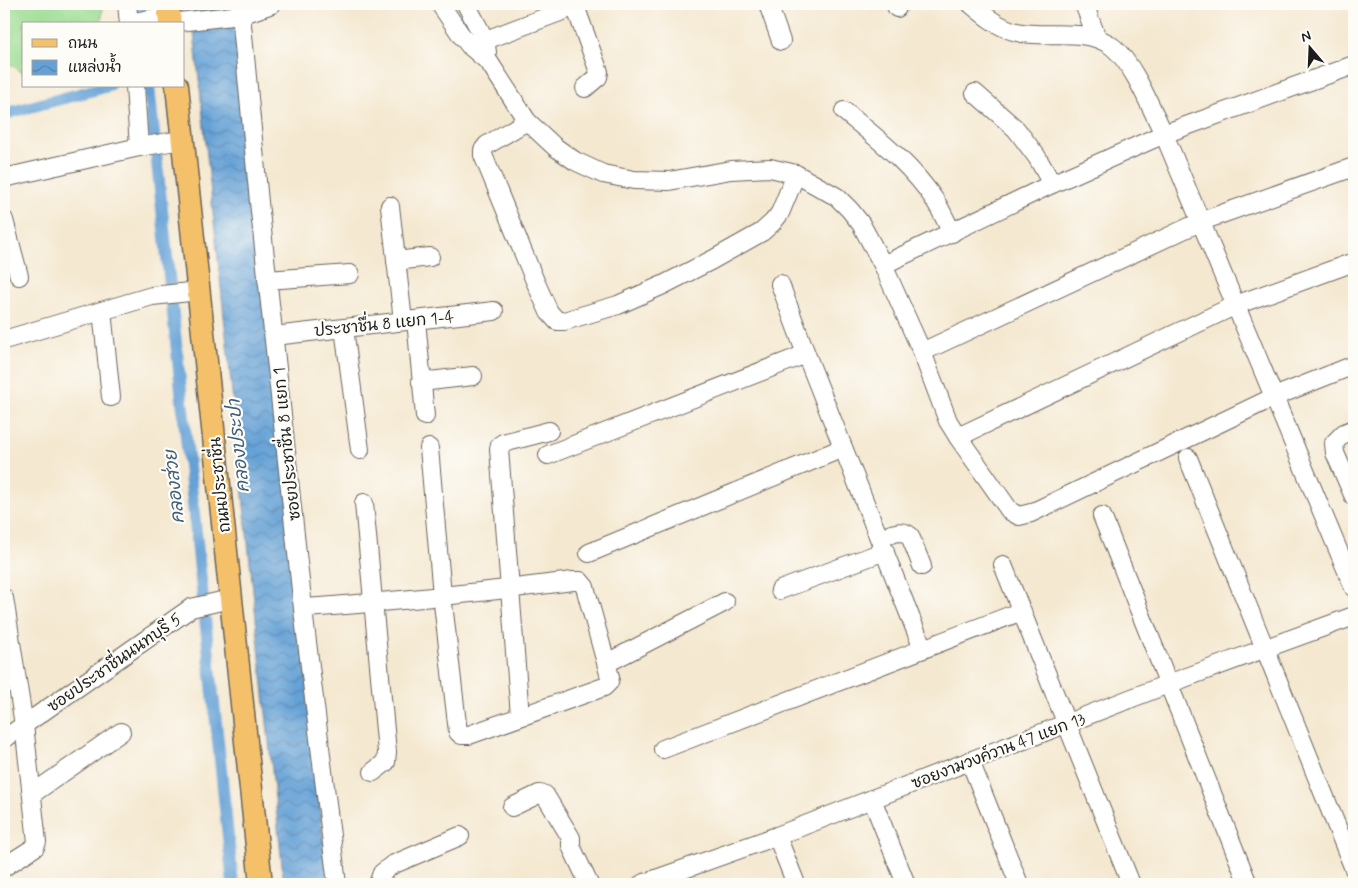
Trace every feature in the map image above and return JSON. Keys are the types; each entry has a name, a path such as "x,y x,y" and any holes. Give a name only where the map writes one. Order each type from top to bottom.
{"main road":[{"name":"ถนนประชาชื่น","path":"177,88 174,141 190,292 213,602 261,884"}],"street":[{"path":"127,4 156,20 240,11 272,4"},
{"path":"440,4 478,43"},
{"path":"466,4 478,43 527,121 555,147 575,161 603,174 634,180 669,181 755,168 770,168 796,174 837,197 861,224 883,265 922,352 948,421 1010,511 1020,516 1031,513 1274,397 1354,365"},
{"path":"768,4 781,41"},
{"path":"971,4 996,23 1015,32 1097,38 1112,46 1122,56 1136,78 1164,134 1202,221 1354,588"},
{"path":"1084,4 1097,38"},
{"path":"478,43 578,5 599,72 598,77 585,88"},
{"name":"ซอยประชาชื่น 8 แยก 1","path":"240,11 267,280 337,884"},
{"path":"883,265 1052,184 1164,134 1354,64"},
{"path":"135,88 143,146"},
{"path":"975,92 1016,129 1037,157 1052,184"},
{"path":"844,111 887,146 919,180 936,202 952,233"},
{"path":"527,121 487,145 483,150 483,155 535,281 549,312 557,321 564,321 627,301 712,260 762,232 780,213 796,174"},
{"path":"4,178 143,146 174,141"},
{"path":"922,352 1202,221 1354,167"},
{"path":"390,206 396,261 421,382 425,416"},
{"path":"4,220 19,276"},
{"path":"396,261 430,257"},
{"path":"958,437 1236,306 1354,262"},
{"path":"267,280 350,274"},
{"path":"780,284 923,649"},
{"path":"4,340 158,296 190,292"},
{"path":"102,311 111,397"},
{"name":"ประชาชื่น 8 แยก 1-4","path":"274,336 494,311"},
{"path":"344,328 360,450"},
{"path":"548,454 806,354"},
{"path":"421,382 473,376"},
{"path":"1354,429 1344,433 1334,443 1335,453 1354,497"},
{"path":"520,716 500,445 510,440 549,431"},
{"path":"304,608 374,603 442,595 580,581 585,587 607,663 610,680 604,687 469,736 458,732 442,595 428,448"},
{"path":"589,553 843,448"},
{"path":"1188,458 1354,869"},
{"path":"364,503 387,752 386,762 372,772"},
{"path":"1102,516 1248,884"},
{"path":"780,590 882,544 900,531 906,532 910,536 922,566"},
{"path":"1003,565 1131,884"},
{"path":"4,598 24,725 37,844 4,868"},
{"name":"ซอยประชาชื่นนนทบุรี 5","path":"4,739 191,608 213,602"},
{"path":"607,663 725,602"},
{"path":"663,748 1022,611"},
{"name":"ซอยงามวงค์วาน 47 แยก 13","path":"642,884 679,878 777,836 1067,723 1354,616"},
{"path":"32,794 122,732"},
{"path":"970,762 1019,884"},
{"path":"512,807 539,794 545,795 570,838 571,846 589,884"},
{"path":"872,799 906,884"},
{"path":"378,884 382,873 392,865 460,836"},
{"path":"777,836 796,884"}],"green space":[{"path":"4,4 103,4 101,22 22,22 22,72 4,59"}],"water":[{"name":"คลองประปา","path":"191,4 236,4 328,884 284,884"}],"waterway":[{"name":"คลองส่วย","path":"141,4 143,22"},
{"path":"4,114 102,88"},
{"name":"คลองส่วย","path":"149,88 233,884"}]}
